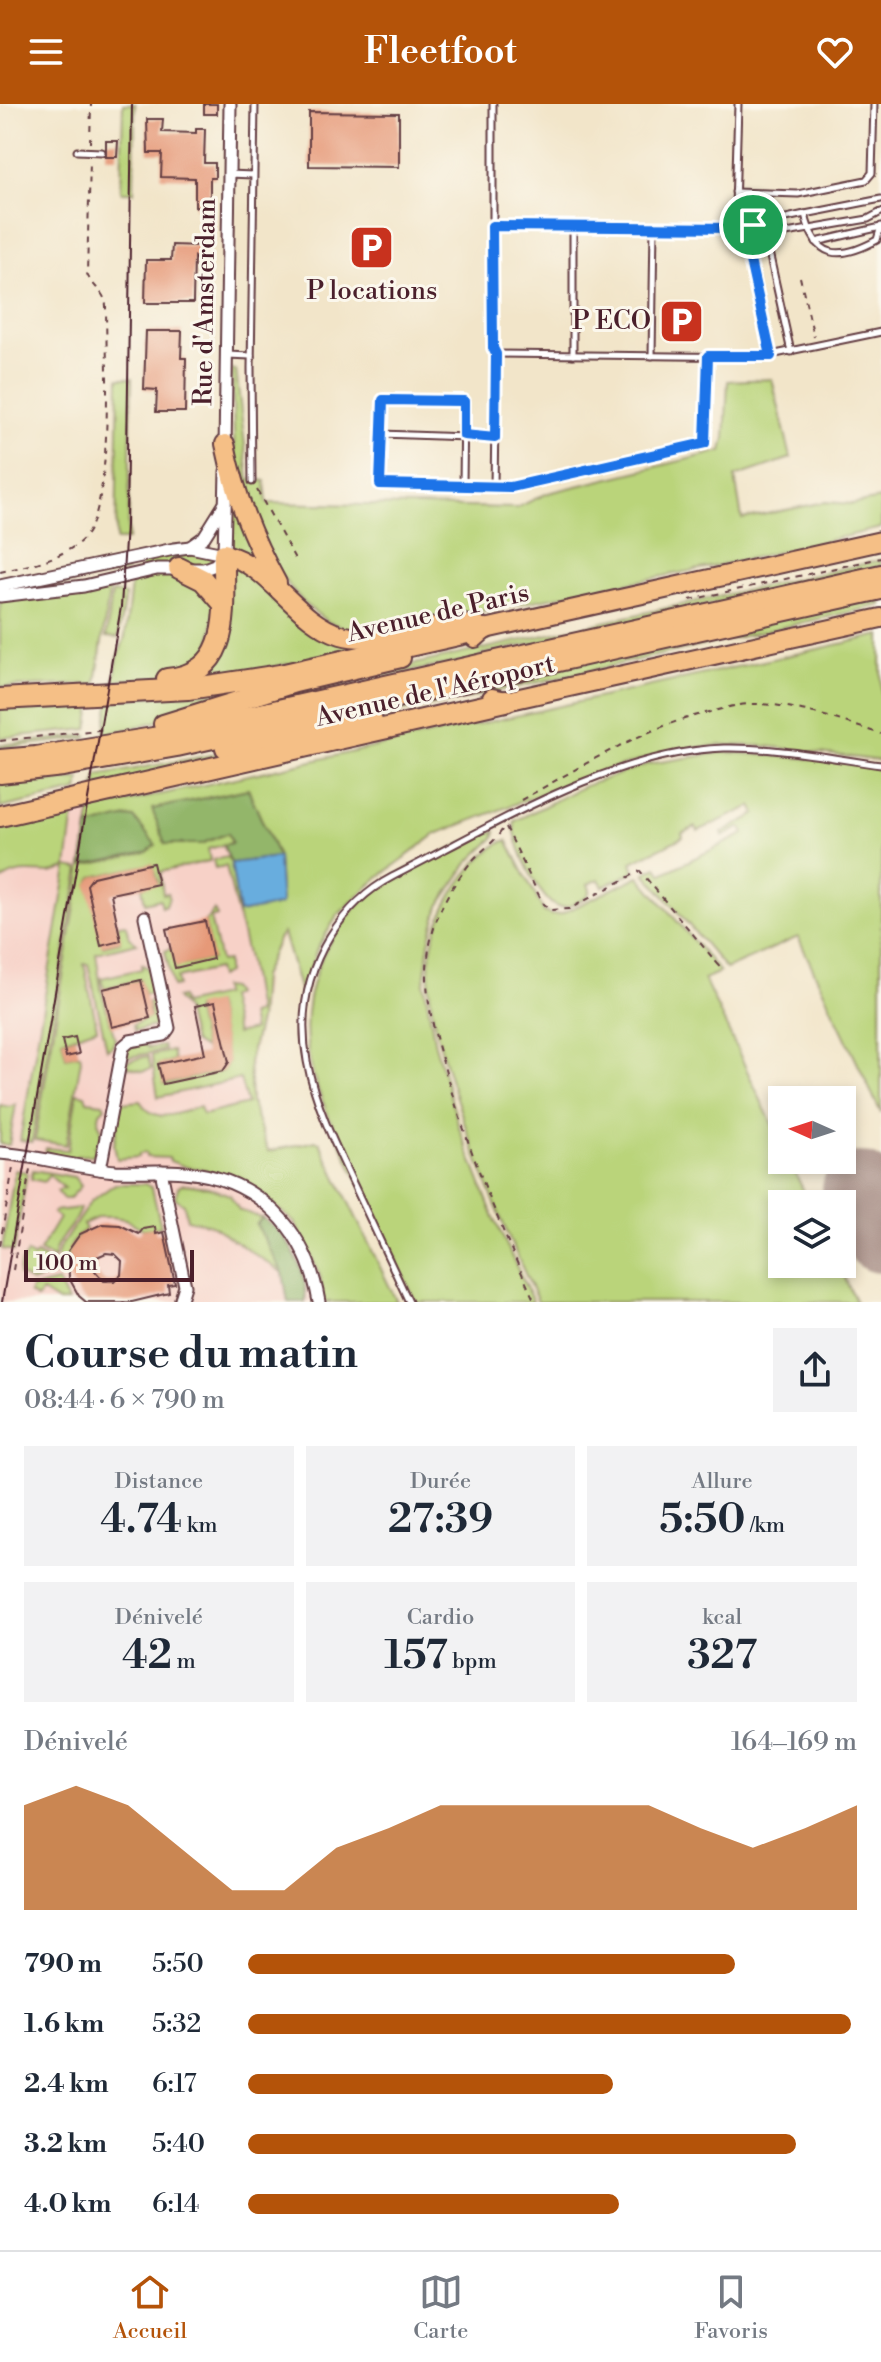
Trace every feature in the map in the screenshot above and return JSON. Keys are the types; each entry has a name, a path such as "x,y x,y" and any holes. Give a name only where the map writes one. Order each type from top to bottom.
{"highway":[{"path":"225,444 233,484 248,529 284,596"},
{"name":"Avenue de Paris","path":"0,699 188,689 280,675 881,541"},
{"path":"89,693 121,683 180,678 193,674 213,656 223,626 224,554 248,565 320,625 337,634 353,638 383,638 465,624 485,629"},
{"path":"179,568 199,577 223,603"},
{"path":"0,759 77,750 221,722 881,574"},
{"path":"0,774 108,760 177,747 881,590"},
{"name":"Avenue de l'Aéroport","path":"0,816 881,618"},
{"path":"77,750 112,736 147,729 295,683 462,644 485,629"},
{"path":"108,760 139,764 348,727 484,698 506,701"}],"street":[{"name":"Rue d'Amsterdam","path":"224,554 230,104"},
{"path":"190,547 204,537 226,501"},
{"path":"0,586 190,547 224,554 215,565 204,569 157,569 84,586 0,596"},
{"path":"100,1169 123,1047 130,1041 164,1035 169,1028 145,917"},
{"path":"0,1153 100,1169 210,1176 235,1185 258,1197 292,1231 314,1275 319,1302"},
{"path":"161,1171 185,1286 180,1302"}],"lane":[{"path":"252,482 255,104"},
{"path":"493,104 494,487"},
{"path":"734,228 738,104"},
{"path":"735,192 798,194 866,180 872,173 874,104"},
{"path":"77,151 102,152"},
{"path":"228,174 253,175"},
{"path":"748,230 794,214 881,199"},
{"path":"735,208 752,241 868,219 881,212"},
{"path":"805,214 809,231 816,242 820,248 832,254 861,249 877,240 881,226 816,242"},
{"path":"492,226 734,228 759,231 757,238"},
{"path":"573,226 573,355"},
{"path":"652,356 654,227"},
{"path":"748,230 749,256 771,356"},
{"path":"749,256 769,252 791,352"},
{"path":"496,354 771,356 881,332"},
{"path":"226,355 251,356"},
{"path":"463,485 464,401 383,400 380,484 511,487 705,443 708,356"},
{"path":"381,434 495,438"},
{"path":"409,1302 322,1116 305,1056 303,1017 307,990 319,955 334,930 356,904 386,880 504,820 582,783 651,758 726,748 881,765"}],"path":[{"path":"0,572 68,550 85,537 100,505 104,452 106,306 105,297 87,274 91,104"},
{"path":"800,277 815,342"},
{"path":"252,482 295,559"},
{"path":"688,600 881,558"},
{"path":"504,820 511,806 637,737 681,718 748,704 765,705 829,717 881,734"},
{"path":"0,741 110,728"},
{"path":"535,1302 498,1223 479,1173 431,1015 426,970 442,905 473,860 501,833 505,822 543,904 550,910 569,909 640,871 722,969"},
{"path":"0,1245 13,1162"},
{"path":"13,1270 30,1167"}],"shaded area":[{"path":"385,746 272,955 265,972 260,1022 251,1058 253,1105 268,1151 335,1302 0,1302 0,828 144,800"}],"green space":[{"path":"123,104 135,104 134,192 121,192"},
{"path":"232,370 236,370 249,479 265,481 267,503 516,508 548,493 722,451 728,381 772,379 791,458 735,477 742,519 825,502 853,504 881,499 881,528 726,564 399,627 371,631 345,628 328,622 306,605 271,565 235,466"},
{"path":"119,378 132,378 128,540 116,540"},
{"path":"233,503 261,563 238,551 232,544"},
{"path":"169,554 199,554 216,559 206,565 141,569 141,559"},
{"path":"881,560 881,566 483,654 477,659 368,680 260,707 258,698 280,699 299,690"},
{"path":"127,561 126,572 55,586 1,590"},
{"path":"234,563 366,650 187,682 203,672"},
{"path":"177,572 216,602 208,656 160,677 114,681 125,637 131,584 143,581 143,575"},
{"path":"110,585 96,684 0,687 0,601"},
{"path":"112,593 125,595 118,638 106,637"},
{"path":"881,600 881,605 451,702 288,733 408,703 447,697 484,684 822,608"},
{"path":"881,635 881,761 766,746 722,745 679,750 599,772 436,834 374,881 337,916 317,949 301,995 283,933 279,937 262,977 259,1020 249,1062 251,1102 268,1151 316,1141 320,1143 397,1302 324,1302 320,1275 296,1224 256,1189 204,1169 186,1167 169,1158 146,1157 146,1153 117,1159 114,1145 121,1103 140,1101 152,1113 166,1116 200,1107 203,1115 247,1104 240,1079 158,1097 152,1055 172,1051 174,1060 158,1065 164,1084 223,1071 228,1062 215,1003 195,1008 204,1049 193,1042 185,1009 176,998 181,997 183,1004 223,995 222,987 230,988 234,994 228,997 236,1034 253,1030 250,1015 257,1013 249,963 226,866 215,868 213,860 227,857 231,863 239,912 281,905 278,857 248,789 201,844 228,833 232,843 208,849 210,861 160,872 163,894 168,893 169,897 166,905 162,907 160,899 145,903 142,887 158,882 152,864 93,877 88,885 103,946 120,942 118,925 126,924 129,938 137,943 96,953 101,989 115,1039 107,1049 88,964 84,964 97,1028 62,1040 66,1057 80,1054 81,1060 66,1145 35,1140 82,866 147,852 127,818 88,827 91,810"},
{"path":"230,690 232,697 104,735 110,700"},
{"path":"93,701 88,729 0,738 0,705"},
{"path":"87,735 87,738 0,748 0,745"},
{"path":"232,751 259,751 95,787 97,776"},
{"path":"724,752 881,768 881,1113 798,937 726,969 645,873 657,867 662,874 744,834 741,827 723,836 722,833 756,814 752,806 698,831 696,827 682,833 683,837 632,862 635,871 603,887 599,879 588,884 590,890 587,897 566,907 558,907 543,895 528,869 517,841 515,821 582,787 648,764"},
{"path":"80,779 78,791 0,808 0,784"},
{"path":"248,789 278,857 231,863 223,845 232,843 228,833 201,844 165,844 152,809"},
{"path":"74,813 67,867 79,869 32,1142 20,1140 67,868 51,873 19,873 3,880 0,877 0,828"},
{"path":"134,818 156,845 147,852 82,866 88,827"},
{"path":"496,831 494,838 468,863 439,906 429,942 424,983 435,1045 460,1130 494,1218 533,1302 416,1302 317,1088 308,1047 310,993 329,944 344,921 363,901 407,869"},
{"path":"507,840 544,912 551,915 561,914 639,876 720,972 704,979 768,1115 768,1174 796,1174 803,1190 768,1190 768,1278 845,1278 856,1302 538,1302 470,1141 436,1029 429,986 432,948 446,905 474,865"},
{"path":"214,910 217,916 210,918 220,962 227,961 227,973 219,977 217,969 177,978 178,986 173,987 165,951 171,948 176,967 212,959 205,922"},
{"path":"142,964 148,968 154,993 144,994 140,980 104,988 101,978 142,969"},
{"path":"156,1000 158,1025 135,1031 133,1025 150,1017 148,1002"},
{"path":"144,1043 148,1048 163,1046 164,1050 125,1058 131,1047"},
{"path":"148,1056 151,1069 143,1071 126,1066 128,1061"},
{"path":"77,1093 85,1095 87,1101 103,1103 105,1107 100,1112 98,1122 102,1130 99,1146 94,1146 93,1155 75,1158 45,1153 46,1148 68,1150"},
{"path":"16,1104 9,1145 0,1144 0,1105 10,1107"},
{"path":"15,1170 27,1172 14,1251 2,1249"},
{"path":"33,1170 74,1177 81,1186 69,1199 63,1199 57,1191 64,1188 49,1175 44,1182 31,1179"},
{"path":"115,1184 145,1184 152,1188 161,1227 143,1229 125,1219 113,1217 99,1217 83,1224 86,1229 72,1243 67,1274 63,1274 57,1256 59,1249 91,1201"},
{"path":"182,1184 208,1187 230,1195 239,1210 262,1218 257,1225 283,1273 211,1225 187,1219 184,1204 175,1198"},
{"path":"80,1208 57,1246 54,1259 39,1251 59,1218 53,1213"},
{"path":"262,1218 280,1233 295,1255 304,1279 305,1302 288,1302 283,1273 256,1224"},
{"path":"27,1253 34,1258 36,1254 55,1265 57,1274 31,1282 19,1275 20,1265"},
{"path":"58,1282 68,1302 58,1302 42,1292 37,1299 29,1293 32,1288"}],"water":[{"path":"278,857 281,905 239,913 231,863"}],"building":[{"path":"204,104 217,104 217,114 204,114"},
{"path":"309,112 399,113 399,167 309,166"},
{"path":"147,119 163,119 162,132 196,133 196,129 205,129 204,163 215,163 215,178 210,178 210,207 195,207 195,178 161,177 162,153 148,153"},
{"path":"106,141 118,141 117,157 106,157"},
{"path":"172,245 201,246 201,264 194,257 193,303 145,303 146,260 171,260"},
{"path":"146,331 182,331 181,358 186,358 185,412 156,412 157,390 144,389"},
{"path":"153,863 158,884 111,894 121,941 101,946 87,885 93,877"},
{"path":"205,921 213,959 175,968 166,929"},
{"path":"141,980 150,1018 112,1027 103,989"},
{"path":"215,1002 229,1062 223,1071 163,1084 158,1064 205,1054 195,1006"},
{"path":"75,1037 79,1054 66,1057 62,1040"},
{"path":"102,1224 120,1225 139,1234 143,1229 155,1227 156,1234 164,1232 175,1284 168,1285 169,1293 132,1302 86,1302 69,1278 68,1251 80,1234","holes":["106,1253 115,1254 122,1261 121,1275 114,1281 104,1281 95,1271 97,1257"]}],"runway":[{"path":"860,1190 881,1235"}],"tram line":[{"path":"2,1302 121,607 126,525 132,104"}],"place":[{"name":"P locations","path":"372,248"},
{"name":"P ECO","path":"682,321"}],"route":[{"path":"753,225 758,228 759,236 752,241 745,238 771,356 708,356 705,443 511,487 380,484 383,400 464,401 464,435 495,438 492,226 734,228 744,231 753,225"}]}
